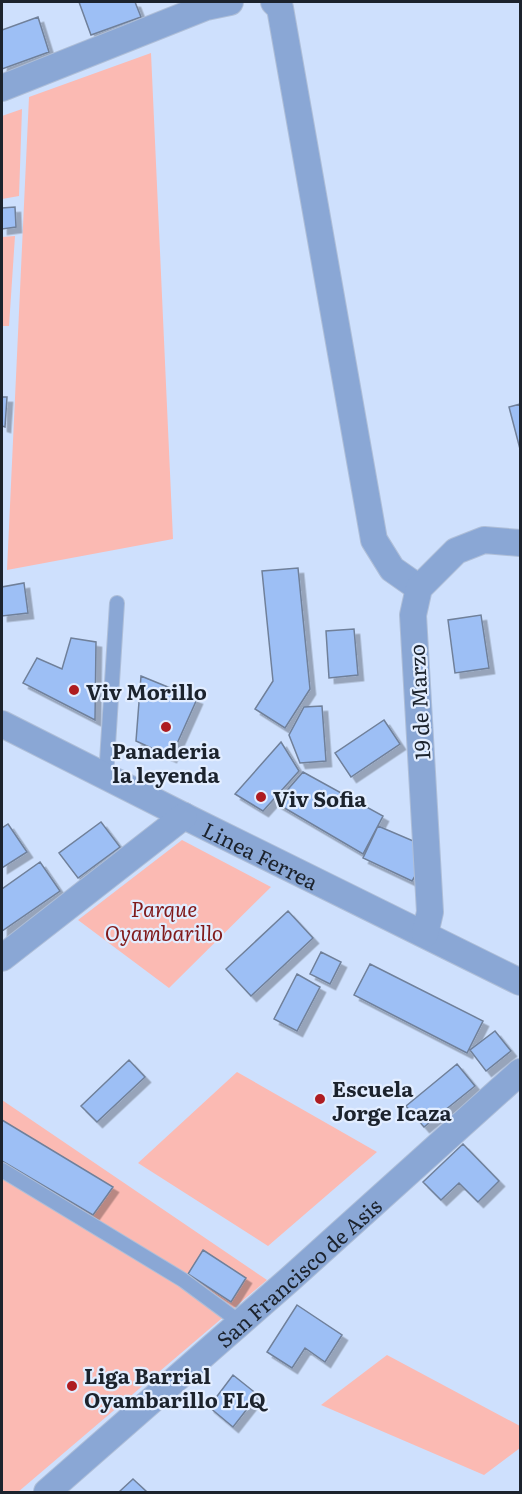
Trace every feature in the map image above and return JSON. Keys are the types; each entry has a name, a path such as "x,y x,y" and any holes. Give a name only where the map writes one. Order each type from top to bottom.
{"street":[{"path":"2,88 206,6 230,2"},
{"path":"274,2 280,8 374,540 392,569 419,588 456,552 484,540 520,543"},
{"name":"19 de Marzo","path":"419,588 413,615 430,912 425,934"},
{"name":"Linea Ferrea","path":"2,724 520,982"},
{"path":"2,958 184,816"},
{"name":"San Francisco de Asis","path":"47,1492 241,1323 520,1072"}],"lane":[{"path":"106,777 117,603"},
{"path":"2,1170 183,1280 241,1323"}],"green space":[{"path":"151,53 173,539 7,570 29,97"},
{"path":"22,109 19,196 2,199 2,116"},
{"path":"15,236 9,326 2,326 2,237"},
{"name":"Parque Oyambarillo","path":"182,840 271,887 169,988 78,920"},
{"path":"237,1072 377,1152 268,1246 138,1163"},
{"name":"Liga Barrial Oyambarillo FLQ","path":"2,1100 267,1280 18,1492 2,1492"},
{"path":"387,1355 520,1426 520,1448 484,1475 321,1405"}],"building":[{"path":"79,2 135,2 141,17 91,35"},
{"path":"38,17 49,52 2,69 2,30"},
{"path":"15,207 16,227 2,229 2,208"},
{"path":"2,397 7,397 5,427 2,426"},
{"path":"520,404 520,449 509,407"},
{"path":"298,568 310,689 285,728 255,709 273,681 262,571"},
{"path":"24,583 28,613 2,616 2,587"},
{"path":"481,615 489,668 455,673 448,620"},
{"path":"354,629 358,675 329,678 326,631"},
{"path":"71,638 96,642 95,720 23,683 37,658 62,669"},
{"path":"141,676 197,699 171,757 136,741"},
{"path":"322,706 326,761 300,763 289,735 304,707"},
{"path":"384,720 400,744 351,777 335,753"},
{"path":"281,742 299,771 263,811 235,794"},
{"path":"303,772 383,816 363,854 276,803"},
{"path":"101,822 120,847 78,878 59,853"},
{"path":"8,824 27,852 2,868 2,828"},
{"path":"378,826 418,843 422,865 412,881 363,858"},
{"path":"40,862 60,891 2,931 2,889"},
{"path":"288,911 313,938 251,996 226,969"},
{"path":"321,952 341,962 330,984 310,974"},
{"path":"370,964 483,1021 467,1053 354,995"},
{"path":"297,974 320,987 297,1031 274,1019"},
{"path":"495,1031 511,1051 486,1071 470,1050"},
{"path":"129,1060 145,1077 97,1122 81,1106"},
{"path":"457,1064 475,1086 424,1127 406,1106"},
{"path":"2,1120 113,1187 93,1215 2,1161"},
{"path":"463,1144 499,1181 478,1202 459,1183 441,1200 423,1182"},
{"path":"203,1250 246,1278 231,1302 188,1274"},
{"path":"297,1305 342,1335 325,1362 305,1348 292,1368 267,1352"},
{"path":"233,1375 258,1395 233,1427 209,1407"},
{"path":"133,1479 147,1492 119,1492"}],"place":[{"name":"Viv Morillo","path":"74,690"},
{"name":"Panaderia la leyenda","path":"166,727"},
{"name":"Viv Sofia","path":"261,797"},
{"name":"Escuela Jorge Icaza","path":"320,1099"},
{"name":"Liga Barrial Oyambarillo FLQ","path":"72,1386"}]}
